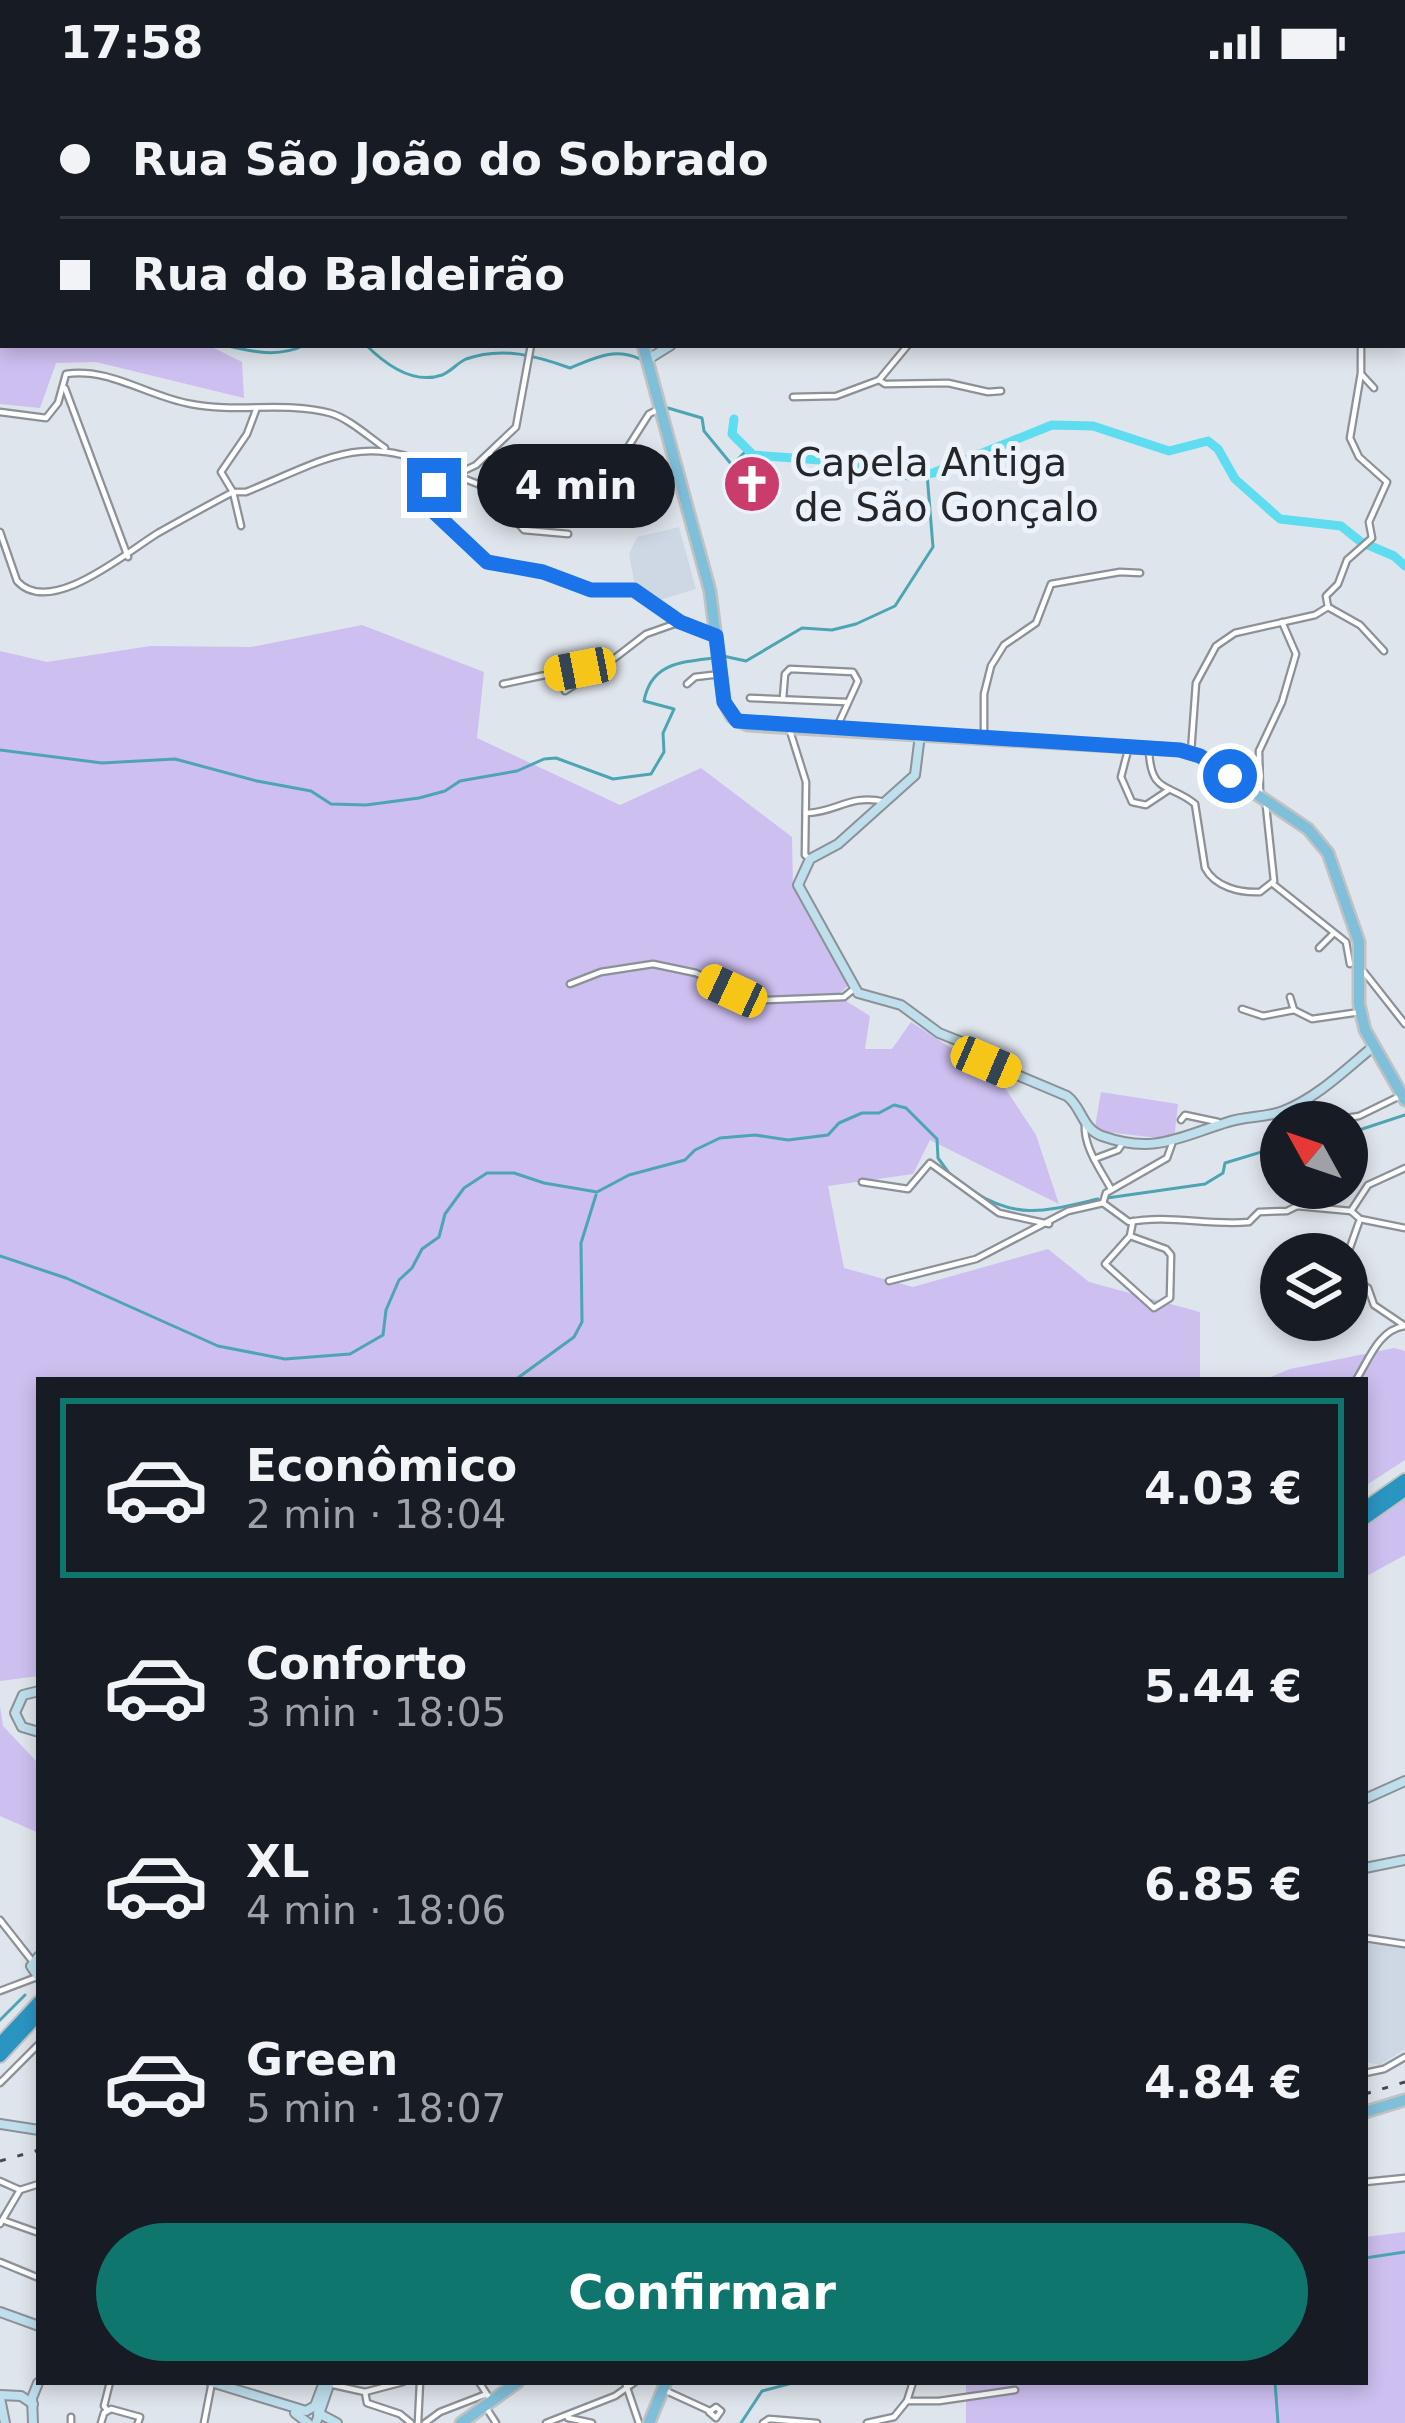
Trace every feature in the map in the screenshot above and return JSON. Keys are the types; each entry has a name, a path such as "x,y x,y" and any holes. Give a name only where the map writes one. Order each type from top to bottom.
{"highway":[{"path":"1368,1506 1405,1480"},
{"path":"1368,1516 1405,1490"},
{"path":"0,2044 36,2005"},
{"path":"0,2056 36,2017"}],"main road":[{"path":"644,348 710,591 724,702 737,721 1191,752 1320,840 1359,942 1355,966 1360,1012 1404,1098"},
{"path":"1368,2111 1404,2101"},
{"path":"461,2423 513,2385"},
{"path":"649,2423 664,2386"}],"street":[{"path":"647,360 666,348"},
{"path":"793,397 836,396 879,380 906,348"},
{"path":"1328,607 1326,596 1338,584 1347,560 1372,538 1369,522 1387,482 1351,444 1361,348"},
{"path":"455,475 476,465 516,427 530,351"},
{"path":"0,412 46,418 58,403 66,374 114,376 147,393 191,404 332,413 388,449 455,475 497,489 579,499"},
{"path":"1361,374 1374,388"},
{"path":"879,380 1001,391"},
{"path":"64,386 128,557"},
{"path":"623,455 649,414 660,408"},
{"path":"241,526 233,492 221,472 247,434 256,410"},
{"path":"0,532 17,581 32,592 59,590 128,557 153,536 233,492 246,492 345,451 388,449"},
{"path":"490,452 500,502 528,533 568,534"},
{"path":"441,468 433,509 487,562 543,572 591,590 634,590 680,622 716,636"},
{"path":"984,738 984,694 995,658 1004,645 1036,623 1051,584 1140,573"},
{"path":"1191,752 1196,683 1210,655 1234,633 1316,615 1328,607"},
{"path":"1328,607 1360,625 1384,651"},
{"path":"565,691 646,634 680,622"},
{"path":"1282,622 1296,654 1282,702 1261,742 1273,884 1350,947 1355,966 1405,1024"},
{"path":"502,684 611,661"},
{"path":"687,684 719,662"},
{"path":"783,698 784,674 790,669 853,672 858,680 840,727"},
{"path":"750,698 848,702"},
{"path":"789,728 806,782 805,855 810,859"},
{"path":"920,735 915,775 838,844 810,859 801,876 800,893 855,988 866,998 910,1010 939,1033 974,1047 986,1062 1075,1102 1096,1135 1125,1140 1172,1144 1224,1123 1289,1109 1374,1046"},
{"path":"1129,747 1121,771 1128,797 1141,806 1167,791"},
{"path":"1149,749 1153,772 1167,791 1188,797 1198,810 1209,876 1227,887 1250,892 1261,892 1273,884"},
{"path":"806,813 823,813 845,801 885,802"},
{"path":"1319,948 1334,933"},
{"path":"570,985 602,972 653,964 766,1000 844,997 855,988"},
{"path":"1290,997 1294,1010"},
{"path":"1242,1009 1263,1016 1294,1010 1312,1019 1360,1012"},
{"path":"1368,1112 1404,1098"},
{"path":"1181,1120 1184,1115 1224,1123"},
{"path":"1085,1123 1083,1132 1111,1189"},
{"path":"1094,1159 1118,1150 1125,1140"},
{"path":"889,1281 976,1259 1068,1211 1103,1203 1111,1189 1167,1158 1172,1144"},
{"path":"862,1182 908,1189 930,1163 999,1214 1049,1223"},
{"path":"1351,1211 1368,1185 1405,1168"},
{"path":"1103,1203 1122,1219 1133,1221 1244,1223 1259,1212 1282,1209"},
{"path":"1324,1209 1351,1211 1360,1220 1405,1228"},
{"path":"1355,1233 1360,1220"},
{"path":"1130,1236 1166,1249 1171,1256 1169,1298 1160,1307 1154,1308 1106,1268 1106,1260 1130,1236 1133,1221"},
{"path":"1368,1288 1374,1305 1405,1326"},
{"path":"1358,1377 1378,1343 1394,1328 1405,1326"},
{"path":"36,1692 23,1695 15,1709 22,1727 36,1731"},
{"path":"1368,1798 1405,1782"},
{"path":"1368,1867 1405,1860"},
{"path":"0,1920 36,1959"},
{"path":"1368,1938 1405,1944"},
{"path":"0,1991 36,1979"},
{"path":"0,2083 36,2047"},
{"path":"1368,2071 1384,2069 1405,2057"},
{"path":"0,2124 36,2130"},
{"path":"1368,2182 1405,2178"},
{"path":"0,2181 20,2190"},
{"path":"36,2187 20,2190 1,2222 36,2232"},
{"path":"0,2262 36,2277"},
{"path":"0,2312 36,2325"},
{"path":"2,2412 36,2383"},
{"path":"34,2419 32,2398 37,2385"},
{"path":"107,2410 109,2385"},
{"path":"204,2423 211,2385"},
{"path":"214,2385 337,2423"},
{"path":"312,2419 327,2385"},
{"path":"333,2385 415,2422 483,2403"},
{"path":"364,2395 394,2385"},
{"path":"415,2422 421,2385"},
{"path":"480,2385 483,2403 496,2423"},
{"path":"546,2423 626,2385 639,2423"},
{"path":"867,2423 894,2416 908,2401 912,2385"},
{"path":"664,2386 710,2410"},
{"path":"908,2401 938,2402 1015,2390"},
{"path":"18,2396 34,2419"},
{"path":"107,2410 130,2414 128,2420 138,2423"},
{"path":"100,2423 107,2410"},
{"path":"442,2412 449,2423"},
{"path":"563,2418 592,2423"},
{"path":"764,2423 817,2423"}],"shaded area":[{"path":"0,348 214,348 242,362 244,398 96,362 56,363 40,408 0,404"},
{"path":"679,527 696,589 660,600 635,586 629,554 637,537"},
{"path":"362,625 484,672 477,738 620,805 701,768 792,837 793,888 849,984 841,993 843,999 870,1016 865,1049 892,1049 911,1022 999,1079 1036,1135 1059,1204 930,1140 913,1174 828,1186 844,1268 913,1287 1048,1249 1089,1282 1200,1312 1200,1377 36,1377 36,1676 0,1681 0,651 47,662 150,646 251,647"},
{"path":"1101,1092 1178,1104 1174,1140 1098,1131"},
{"path":"1394,1348 1405,1351 1405,1460 1368,1484 1368,1377 1270,1377"},
{"path":"1405,1499 1405,1555 1368,1575 1368,1524"},
{"path":"0,1706 3,1726 36,1761 36,1832 0,1816"},
{"path":"1368,1943 1405,1948 1405,2049 1380,2065 1368,2063"},
{"path":"1405,2232 1405,2423 966,2423 966,2385 1368,2385 1368,2237"}],"waterway":[{"path":"237,348 275,353 298,348"},
{"path":"370,348 391,366 421,377 442,375 466,359 493,353 532,356 570,368 613,354 640,359"},
{"path":"668,408 702,418 704,431 732,465 746,451"},
{"path":"734,419 732,434 753,455 834,461 909,476 933,473 1052,425 1093,426 1169,451 1208,441 1235,479 1280,519 1341,526 1405,566"},
{"path":"723,656 746,661 802,628 832,630 895,606 933,547 927,474"},
{"path":"0,750 102,763 175,759 311,791 331,804 419,798 460,781 517,771 544,759 556,758 613,779 651,774 664,752 663,733 674,709 644,701 653,679 669,667 714,658"},
{"path":"0,1256 66,1278 218,1346 285,1359 350,1354 383,1335 386,1310 399,1280 422,1249 439,1237 445,1214 464,1188 487,1173 514,1173 597,1192 629,1175 685,1160 720,1138 755,1135 788,1140 828,1135 839,1123 894,1105 906,1108 937,1139 938,1158 951,1176"},
{"path":"1368,1127 1405,1115"},
{"path":"1107,1198 1205,1184 1223,1173 1225,1163 1260,1152"},
{"path":"974,1192 1021,1210 1098,1199"},
{"path":"519,1377 574,1337 582,1322 581,1243 596,1195"},
{"path":"0,2020 25,1995"},
{"path":"1368,2258 1405,2252"},
{"path":"741,2423 762,2391 785,2385"},
{"path":"1275,2385 1278,2423"}],"railway":[{"path":"1368,2093 1405,2082"},
{"path":"0,2161 36,2151"}],"place":[{"name":"Capela Antiga de São Gonçalo","path":"752,484"}],"route":[{"path":"434,485 435,513 492,565 543,572 591,590 634,590 680,622 716,636 724,702 732,717 747,725 1180,750 1200,756 1230,776"}]}
